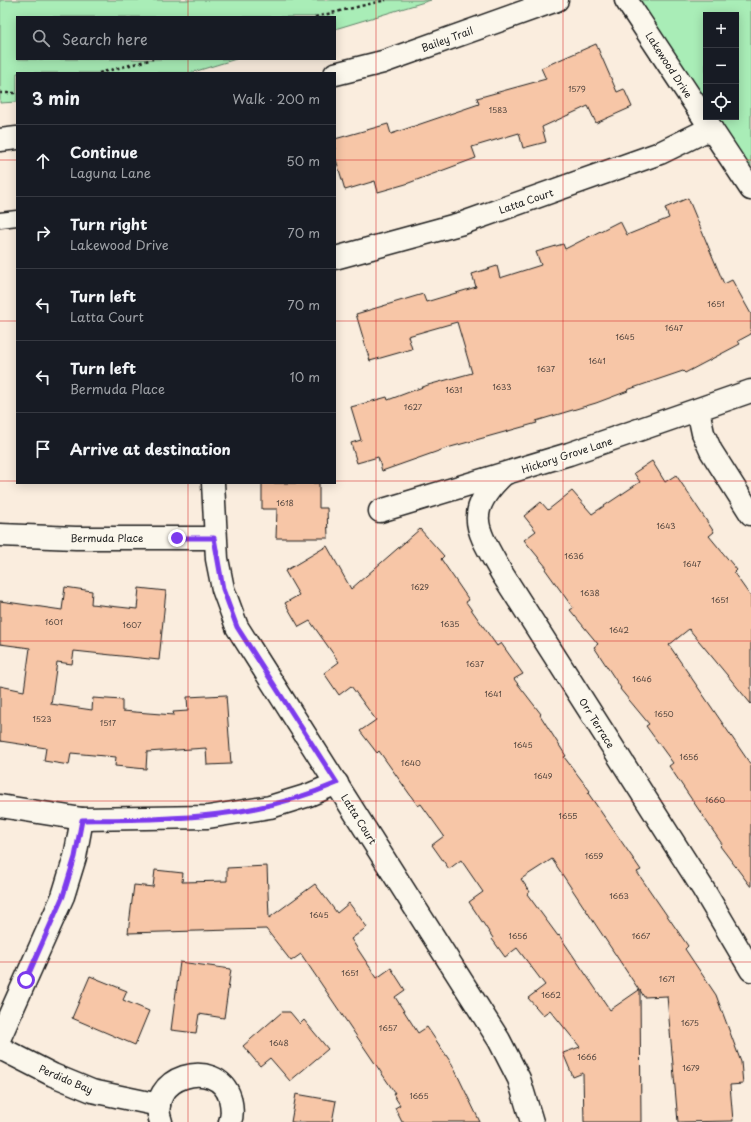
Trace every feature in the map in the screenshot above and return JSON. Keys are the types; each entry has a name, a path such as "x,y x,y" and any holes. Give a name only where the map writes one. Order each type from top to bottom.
{"street":[{"name":"Bailey Trail","path":"336,74 382,62 557,0"},
{"name":"Lakewood Drive","path":"626,0 751,189"},
{"name":"Latta Court","path":"336,258 464,223 660,153 710,128"},
{"path":"0,140 16,138"},
{"name":"Hickory Grove Lane","path":"380,511 503,475 623,436 751,390"},
{"path":"698,410 703,433 711,451 751,514"},
{"name":"Orr Terrace","path":"503,475 488,489 480,502 477,514 482,539 505,579 702,887 751,970"},
{"name":"Latta Court","path":"213,484 214,538 223,589 237,627 499,1040 519,1079 532,1122"},
{"name":"Bermuda Place","path":"0,535 76,538 214,538"},
{"path":"0,806 82,820 208,817 270,807 309,795 337,783"},
{"path":"0,1037 63,896 75,857 82,820"},
{"name":"Perdido Bay","path":"0,1048 53,1075 92,1091 160,1113 162,1094 169,1084 190,1074 212,1078 222,1085 229,1094 232,1106 230,1122"}],"lane":[{"path":"0,220 16,218"}],"path":[{"path":"319,16 386,0"},
{"path":"103,72 149,60"},
{"path":"0,93 16,93"}],"green space":[{"path":"0,0 431,0 336,29 336,16 16,16 16,60 233,60 193,72 16,72 16,102 0,103"},
{"path":"627,0 751,0 751,196"}],"building":[{"path":"596,44 617,92 624,89 632,107 596,123 588,106 542,127 546,142 523,148 519,133 472,147 476,158 406,184 378,192 375,181 345,190 336,159 336,139 388,124 391,134 479,104 477,98 546,79 541,68"},
{"path":"688,198 724,284 732,280 751,314 751,334 738,341 740,344 685,373 683,371 627,390 628,391 596,403 536,421 537,423 447,448 382,471 378,457 357,463 351,443 361,440 351,407 387,397 388,400 428,385 472,373 457,322 408,336 412,349 370,361 356,314 423,294 426,302 476,287 472,274 497,266 500,278 541,265 536,252 563,244 565,249 620,221 627,235 669,218 665,208"},
{"path":"652,461 665,482 676,475 714,532 709,536 737,570 734,573 751,597 751,704 689,629 669,645 751,765 751,887 720,846 722,844 669,766 673,763 646,726 649,724 620,689 621,688 594,647 598,644 570,610 573,608 545,569 547,568 524,540 536,531 524,516 541,502 548,510 572,491 592,514 640,482 634,473"},
{"path":"262,484 319,484 319,508 327,508 328,538 276,538 277,509 262,509"},
{"path":"420,529 444,556 441,559 469,600 466,602 497,646 501,643 523,674 514,679 541,714 540,715 566,756 564,757 590,791 588,793 641,870 637,872 688,946 685,949 716,995 741,1062 743,1084 730,1085 733,1121 678,1122 667,996 644,997 640,990 641,1122 584,1122 583,1073 573,1077 563,1053 580,1047 550,1010 543,1015 528,998 545,985 517,948 505,957 469,902 483,892 461,860 449,869 432,845 444,836 421,804 418,806 379,751 377,753 360,731 376,720 351,686 339,695 324,673 339,662 310,621 299,627 285,603 299,595 285,571 327,546 351,589","holes":["552,859 639,990 610,1010 559,935 558,936 527,894 530,892 521,879"]},
{"path":"65,587 92,591 91,604 137,609 139,588 166,591 159,660 74,651 72,664 57,662 51,704 92,710 93,698 122,700 122,711 174,715 173,712 188,711 187,697 226,695 231,764 207,765 206,748 147,752 146,769 115,766 116,757 71,753 69,765 44,761 46,748 0,741 0,686 24,691 30,648 0,644 0,601 62,610"},
{"path":"267,866 269,918 315,884 337,913 349,903 367,927 351,939 377,978 391,968 405,990 395,997 418,1033 427,1027 452,1064 480,1122 402,1122 395,1108 400,1105 393,1094 395,1093 301,954 291,961 266,929 128,933 134,885 153,887 155,870 183,873 182,882 227,881 227,868"},
{"path":"180,962 231,969 224,1018 199,1014 196,1033 171,1030"},
{"path":"90,976 127,991 123,1000 149,1011 135,1045 72,1018"},
{"path":"282,1012 290,1012 300,1024 304,1020 328,1049 290,1081 270,1058 260,1066 243,1046"},
{"path":"296,1094 336,1101 332,1122 291,1122"}],"route":[{"path":"26,980 63,896 75,857 82,820 208,817 270,807 309,795 337,783 237,627 223,589 214,538 177,538"}]}
